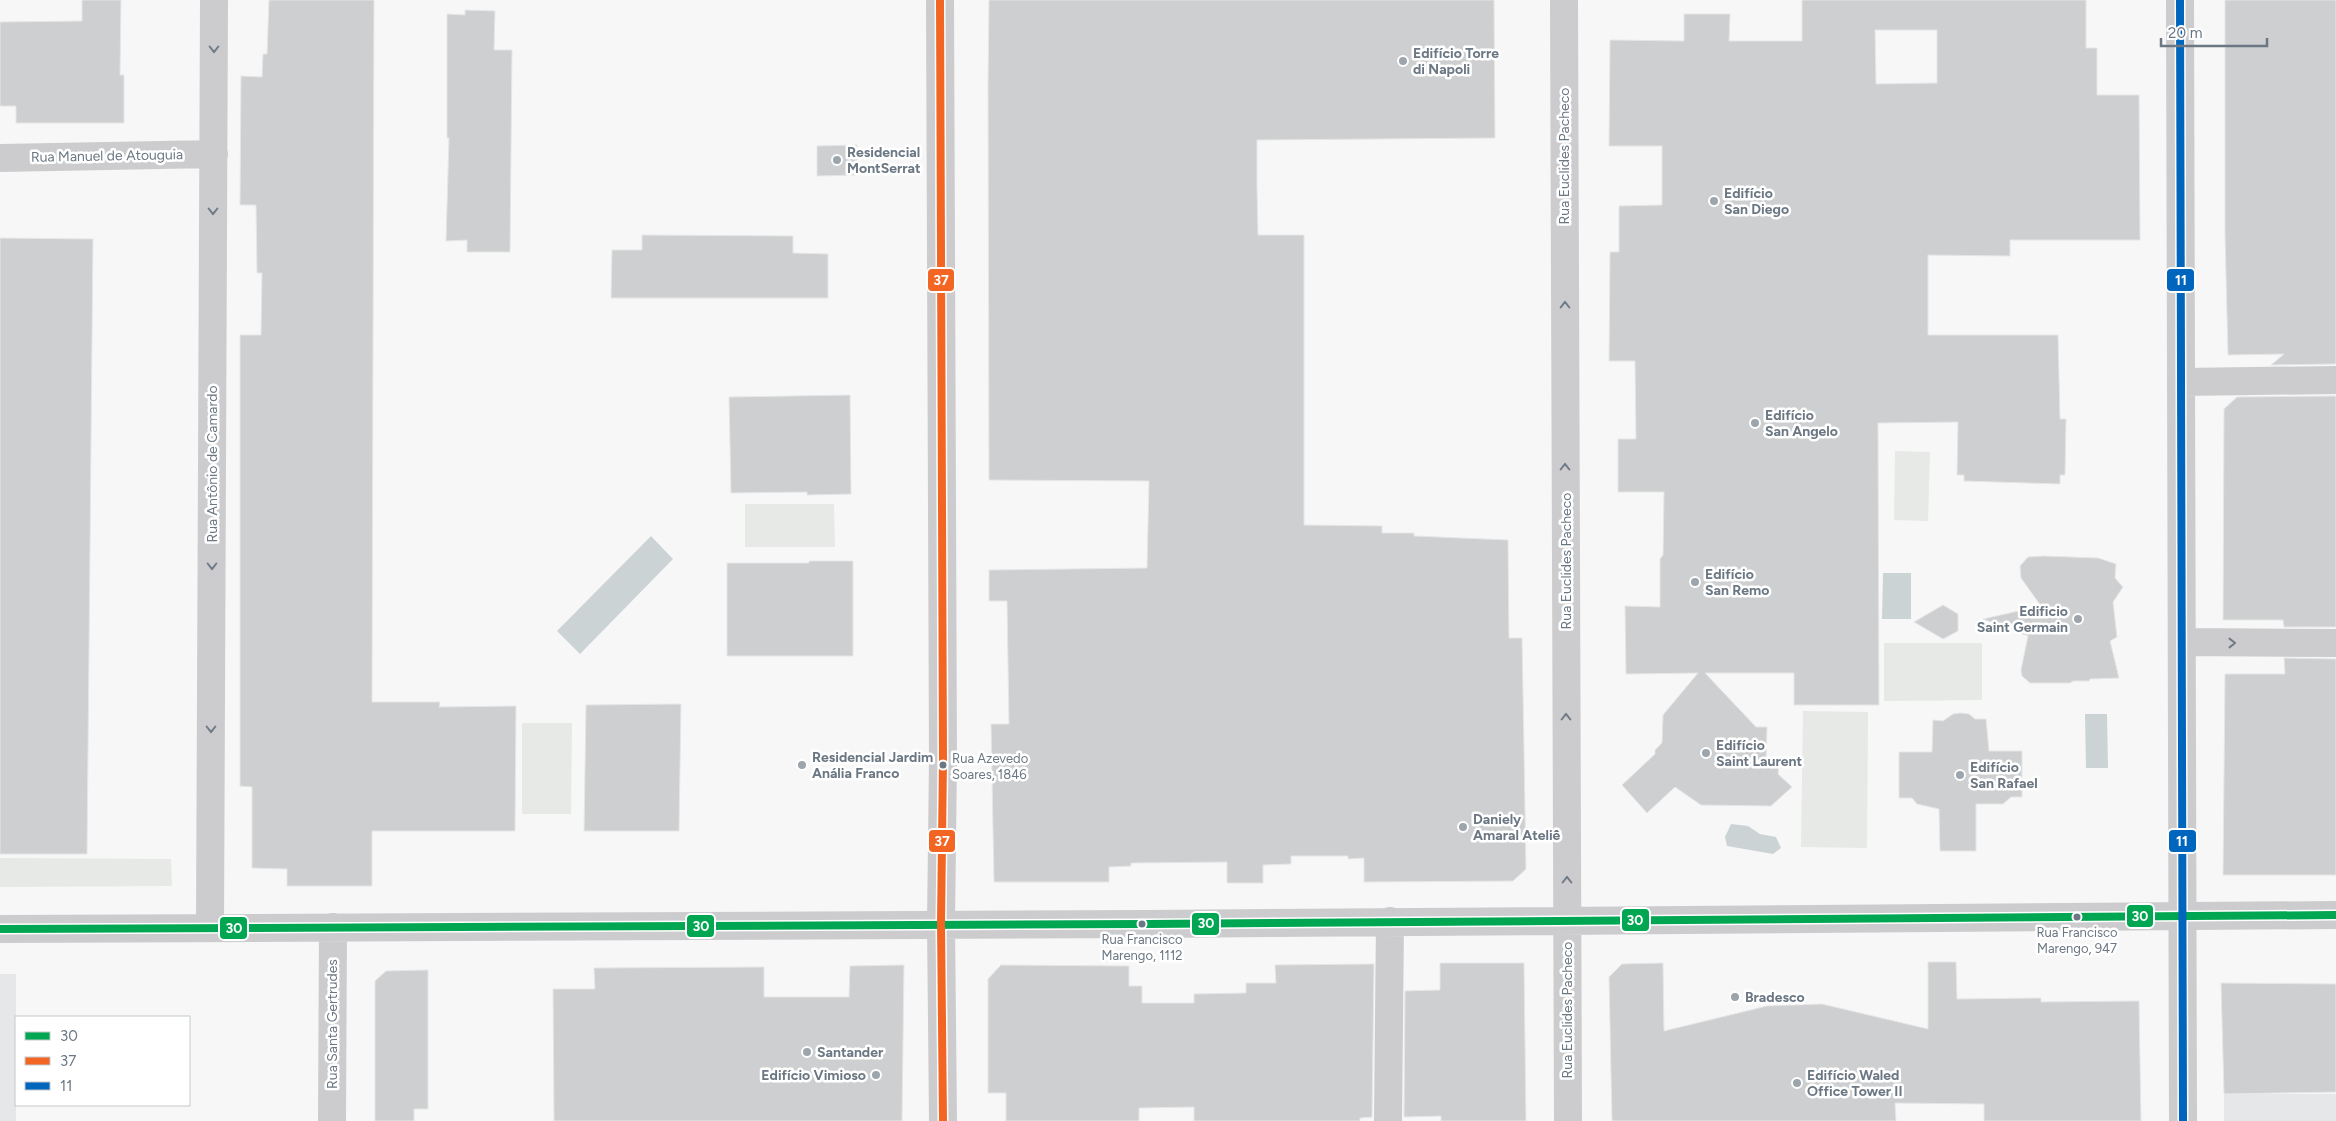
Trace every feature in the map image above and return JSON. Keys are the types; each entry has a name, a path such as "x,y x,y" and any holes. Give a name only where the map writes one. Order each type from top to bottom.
{"street":[{"name":"Rua Antônio de Camardo","path":"210,928 214,0"},
{"path":"940,0 943,1121"},
{"name":"Rua Euclides Pacheco","path":"1564,0 1568,1121"},
{"path":"2180,0 2184,642 2183,1121"},
{"name":"Rua Manuel de Atouguia","path":"0,158 214,154"},
{"path":"2182,382 2336,380"},
{"path":"2184,642 2336,643"},
{"path":"0,929 2336,915"},
{"path":"1388,1121 1390,921"},
{"name":"Rua Santa Gertrudes","path":"332,1121 333,927"}],"shaded area":[{"path":"1895,451 1930,452 1928,521 1894,520"},
{"path":"745,504 834,504 835,547 745,547"},
{"path":"651,536 673,559 580,654 557,631"},
{"path":"1883,573 1911,573 1911,619 1882,619"},
{"path":"1884,643 1982,643 1982,700 1884,701"},
{"path":"1803,711 1868,712 1867,848 1801,847"},
{"path":"2085,714 2107,714 2108,768 2086,768"},
{"path":"522,723 572,723 571,814 522,814"},
{"path":"1731,824 1748,826 1760,834 1776,837 1781,848 1773,854 1727,846 1725,837"},
{"path":"0,858 171,859 172,886 0,887"},
{"path":"0,974 16,974 16,1121 0,1121"},
{"path":"2224,1094 2336,1094 2336,1121 2224,1121"}],"building":[{"path":"82,0 121,0 120,75 124,75 124,123 16,123 16,106 0,106 0,22 82,21"},
{"path":"269,0 374,0 372,702 440,702 439,707 516,706 515,831 372,831 372,886 287,886 287,869 252,868 252,787 240,786 240,335 261,335 262,273 257,273 256,205 240,205 241,76 262,77 263,54 267,54"},
{"path":"989,0 1494,0 1495,138 1257,140 1258,235 1304,235 1304,525 1382,526 1382,533 1414,533 1414,536 1508,540 1509,638 1522,638 1526,869 1513,881 1364,882 1364,858 1348,859 1348,856 1291,856 1291,864 1263,865 1263,883 1227,883 1227,862 1131,863 1131,866 1109,867 1109,882 994,882 991,724 1009,724 1007,601 989,601 989,570 1147,568 1149,481 989,480"},
{"path":"1802,0 2086,0 2086,48 2097,48 2097,95 2139,95 2140,240 2010,240 2010,256 1928,255 1928,335 2058,335 2060,419 2066,419 2065,475 2060,475 2060,484 1964,481 1964,475 1957,475 1958,422 1878,423 1879,705 1794,705 1794,673 1705,673 1756,727 1767,727 1766,761 1779,761 1778,774 1792,787 1771,806 1701,805 1675,787 1647,813 1622,785 1655,754 1655,750 1662,743 1663,715 1698,673 1626,674 1625,606 1660,607 1660,559 1663,555 1664,492 1618,492 1618,439 1636,439 1635,361 1609,361 1610,252 1619,252 1619,206 1662,205 1662,146 1609,146 1610,40 1684,41 1684,14 1730,14 1729,41 1802,41","holes":["1875,30 1937,30 1937,83 1876,84"]},
{"path":"2225,0 2336,0 2336,364 2271,365 2284,354 2228,355 2225,235"},
{"path":"465,10 495,11 494,50 512,50 510,252 467,252 467,240 446,241 449,138 447,138 447,14 465,15"},
{"name":"Residencial MontSerrat","path":"857,145 857,175 817,176 817,146"},
{"path":"642,235 793,236 793,253 828,254 828,298 611,298 612,250 642,250"},
{"path":"0,238 93,239 87,854 0,854"},
{"path":"850,395 851,494 807,495 807,492 731,493 729,397"},
{"path":"2336,396 2336,627 2284,627 2283,620 2223,620 2224,409 2237,397"},
{"name":"Edificio Saint Germain","path":"2028,557 2098,558 2116,564 2115,578 2123,587 2113,602 2117,637 2110,641 2119,678 2090,679 2089,681 2073,681 2070,683 2030,683 2022,676 2021,670 2028,636 1983,619 2041,606 2021,578 2020,566"},
{"path":"809,561 853,561 853,656 727,656 727,563 809,563"},
{"path":"1943,605 1958,614 1958,631 1943,639 1914,622"},
{"path":"2284,658 2336,659 2336,875 2223,875 2225,674 2285,674"},
{"path":"681,704 679,831 584,831 586,705"},
{"name":"Edifício San Rafael","path":"1953,714 1969,714 1975,719 1986,719 1989,751 2022,751 2022,797 2011,797 2003,804 1976,804 1976,851 1940,851 1939,809 1917,804 1912,798 1899,798 1899,752 1932,752 1933,720 1943,721"},
{"path":"1928,962 1956,962 1957,999 2041,998 2041,1002 2139,1001 2141,1121 1984,1121 1984,1104 1895,1103 1896,1121 1612,1121 1609,977 1622,964 1663,963 1664,1031 1767,1006 1822,1004 1928,1029"},
{"path":"1440,963 1524,963 1526,1121 1441,1121 1441,1116 1404,1117 1405,991 1440,990"},
{"path":"1374,964 1372,1117 1360,1118 1360,1121 1194,1121 1194,1107 1139,1108 1139,1121 1006,1121 1006,1093 988,1093 988,979 1001,965 1129,966 1129,986 1142,986 1142,1003 1194,1003 1194,994 1246,993 1246,983 1276,983 1275,965"},
{"path":"904,965 902,1121 554,1121 553,989 595,989 594,968 764,967 764,997 849,997 850,966"},
{"path":"428,970 428,1109 414,1109 414,1121 375,1121 375,981 386,971"},
{"path":"2221,983 2336,984 2336,1092 2224,1094"}],"transit line":[{"name":"37","path":"940,0 943,1121"},
{"name":"11","path":"2180,0 2183,1121"},
{"name":"30","path":"0,929 1147,924 2336,915"}],"place":[{"name":"Edifício Torre di Napoli","path":"1403,61"},
{"name":"Residencial MontSerrat","path":"837,160"},
{"name":"Edifício San Diego","path":"1714,201"},
{"name":"Edifício San Angelo","path":"1755,423"},
{"name":"Edifício San Remo","path":"1695,582"},
{"name":"Edificio Saint Germain","path":"2078,619"},
{"name":"Edifício Saint Laurent","path":"1706,753"},
{"name":"Residencial Jardim Anália Franco","path":"802,765"},
{"name":"Rua Azevedo Soares, 1846","path":"943,765"},
{"name":"Edifício San Rafael","path":"1960,775"},
{"name":"Daniely Amaral Ateliê","path":"1463,827"},
{"name":"Rua Francisco Marengo, 947","path":"2077,917"},
{"name":"Rua Francisco Marengo, 1112","path":"1142,924"},
{"name":"Bradesco","path":"1735,997"},
{"name":"Santander","path":"807,1052"},
{"name":"Edifício Vimioso","path":"876,1075"},
{"name":"Edifício Waled Office Tower II","path":"1797,1083"}]}
